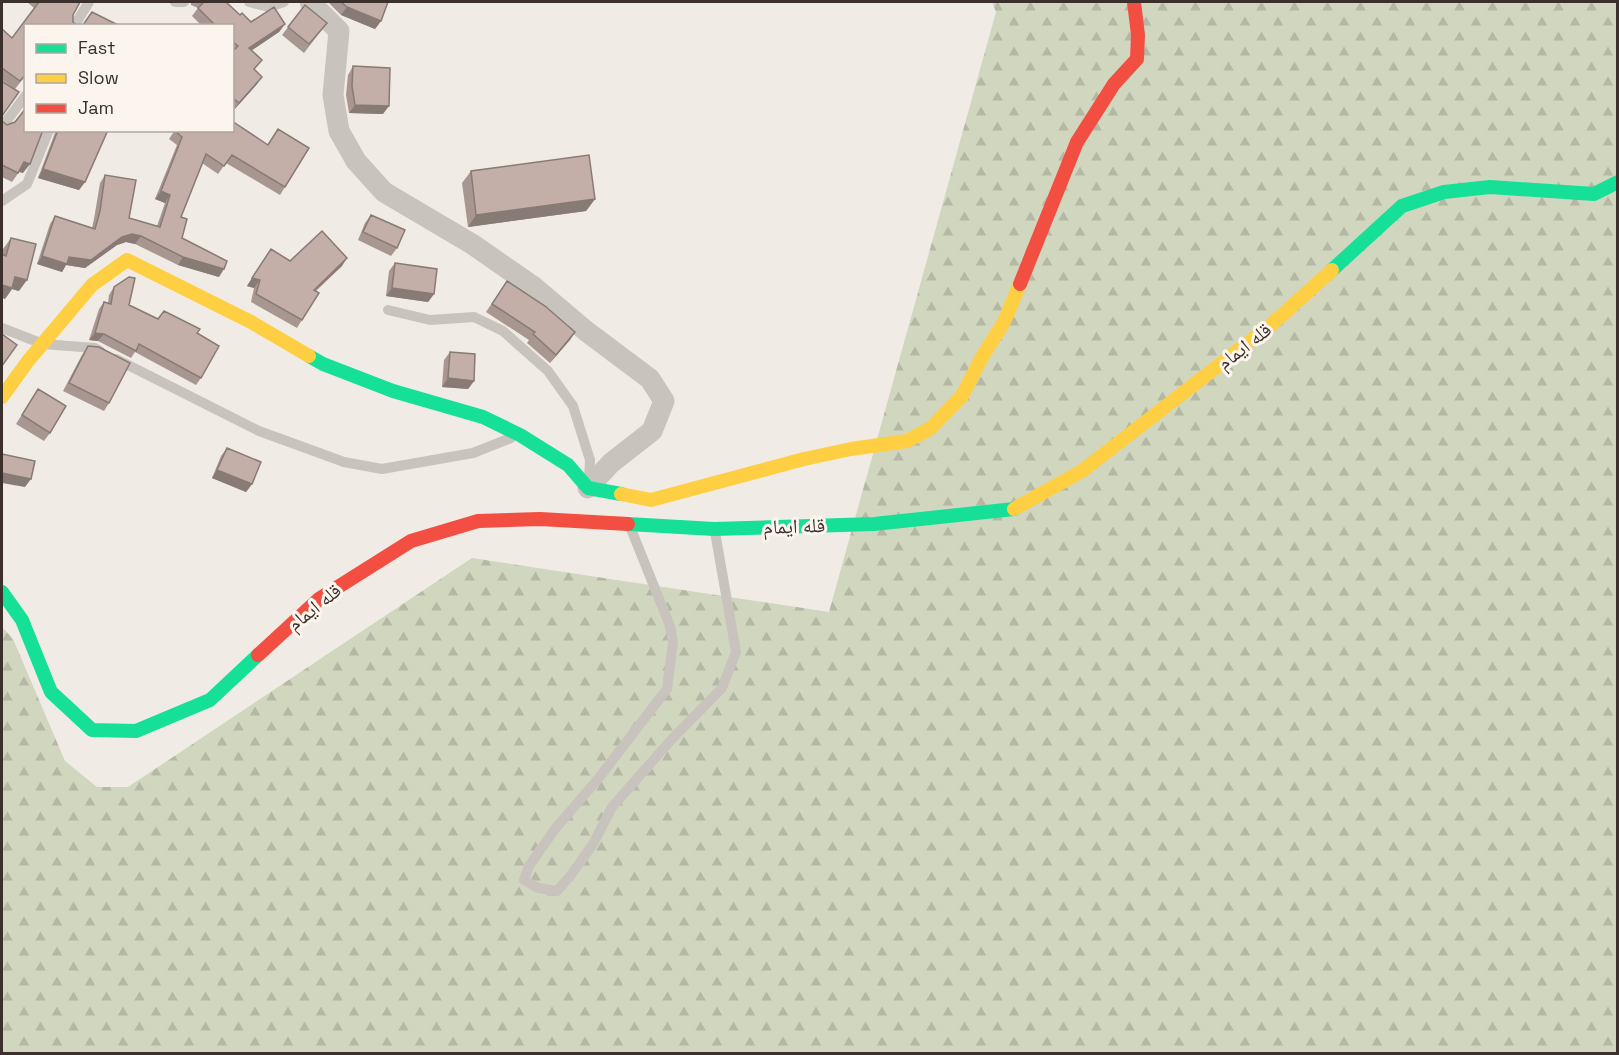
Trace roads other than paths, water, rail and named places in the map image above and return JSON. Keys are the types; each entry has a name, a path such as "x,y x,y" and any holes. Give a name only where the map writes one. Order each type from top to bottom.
{"street":[{"path":"310,2 339,31 333,95 339,131 356,161 384,192 472,244 534,286 586,331 650,380 664,401 652,431 611,463 588,488"},
{"path":"2,397 92,285 127,260 251,322 323,364 393,391 483,417 520,435 568,465 588,488 651,500 804,459 907,441 931,428 962,396 982,357 1004,322 1077,142 1114,84 1137,59 1138,35 1134,2"},
{"name":"قله ایمام","path":"2,592 22,620 51,692 92,730 136,731 210,699 319,599 411,541 478,521 540,519 714,529 874,524 1016,509 1082,471 1271,325 1402,206 1444,192 1490,187 1594,194 1617,182"}],"lane":[{"path":"75,24 89,2"},
{"path":"174,2 184,2"},
{"path":"249,2 269,7 284,2"},
{"path":"2,127 24,98"},
{"path":"2,201 27,184 48,132"},
{"path":"388,310 430,320 474,317 503,331 526,351 548,371 573,406 590,459 588,488"},
{"path":"2,328 43,344 95,348 259,431 344,462 382,469 473,453 520,435"},
{"path":"629,524 670,626 673,642 667,689 598,779 555,829 529,866 524,880 538,888 557,891 592,844 612,807 672,739 722,688 736,652 714,529"}]}
